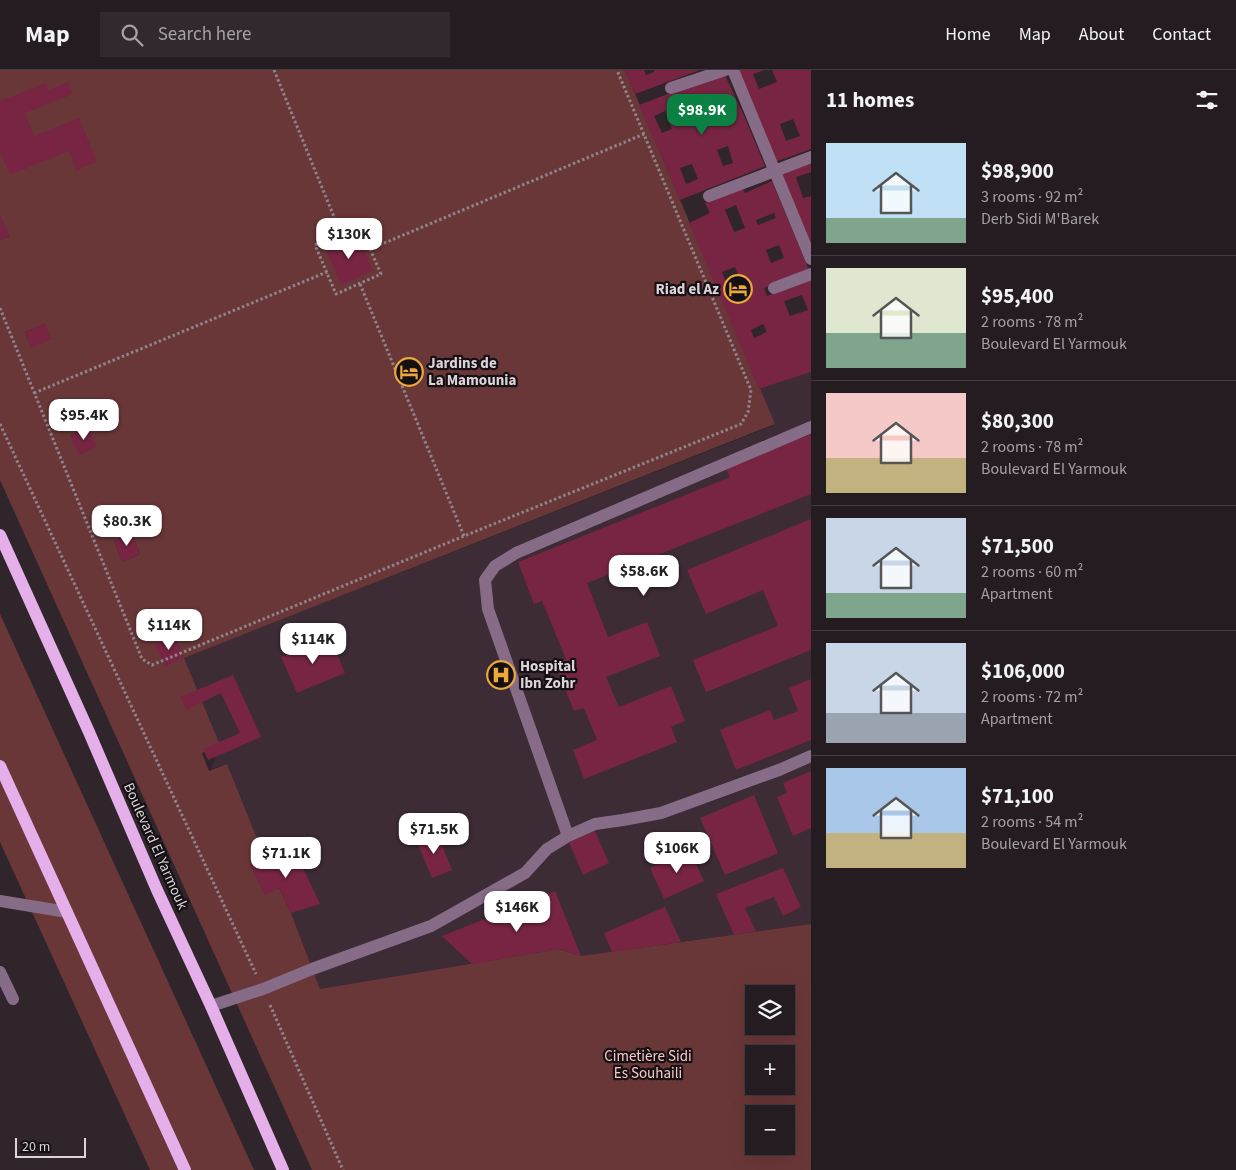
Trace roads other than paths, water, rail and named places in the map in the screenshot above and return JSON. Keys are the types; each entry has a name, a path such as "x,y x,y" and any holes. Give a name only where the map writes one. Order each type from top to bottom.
{"main road":[{"name":"Boulevard El Yarmouk","path":"0,535 283,1170"},
{"path":"0,766 185,1170"}],"street":[{"path":"671,88 725,70"},
{"path":"733,70 811,259"},
{"path":"709,196 811,157"},
{"path":"774,288 811,274"},
{"path":"568,836 488,609 485,580 495,566 516,553 811,428"},
{"path":"211,1006 263,989 312,969 431,926 525,873 547,850 568,836 595,824 661,813 779,770 811,756"},
{"path":"0,901 67,912"},
{"path":"0,972 13,999"}],"place":[{"name":"Riad el Az","path":"738,289"},
{"name":"Jardins de La Mamounia","path":"409,372"},
{"name":"Hospital Ibn Zohr","path":"501,675"}],"park label":[{"name":"Cimetière Sidi Es Souhaili","path":"648,1064"}]}
